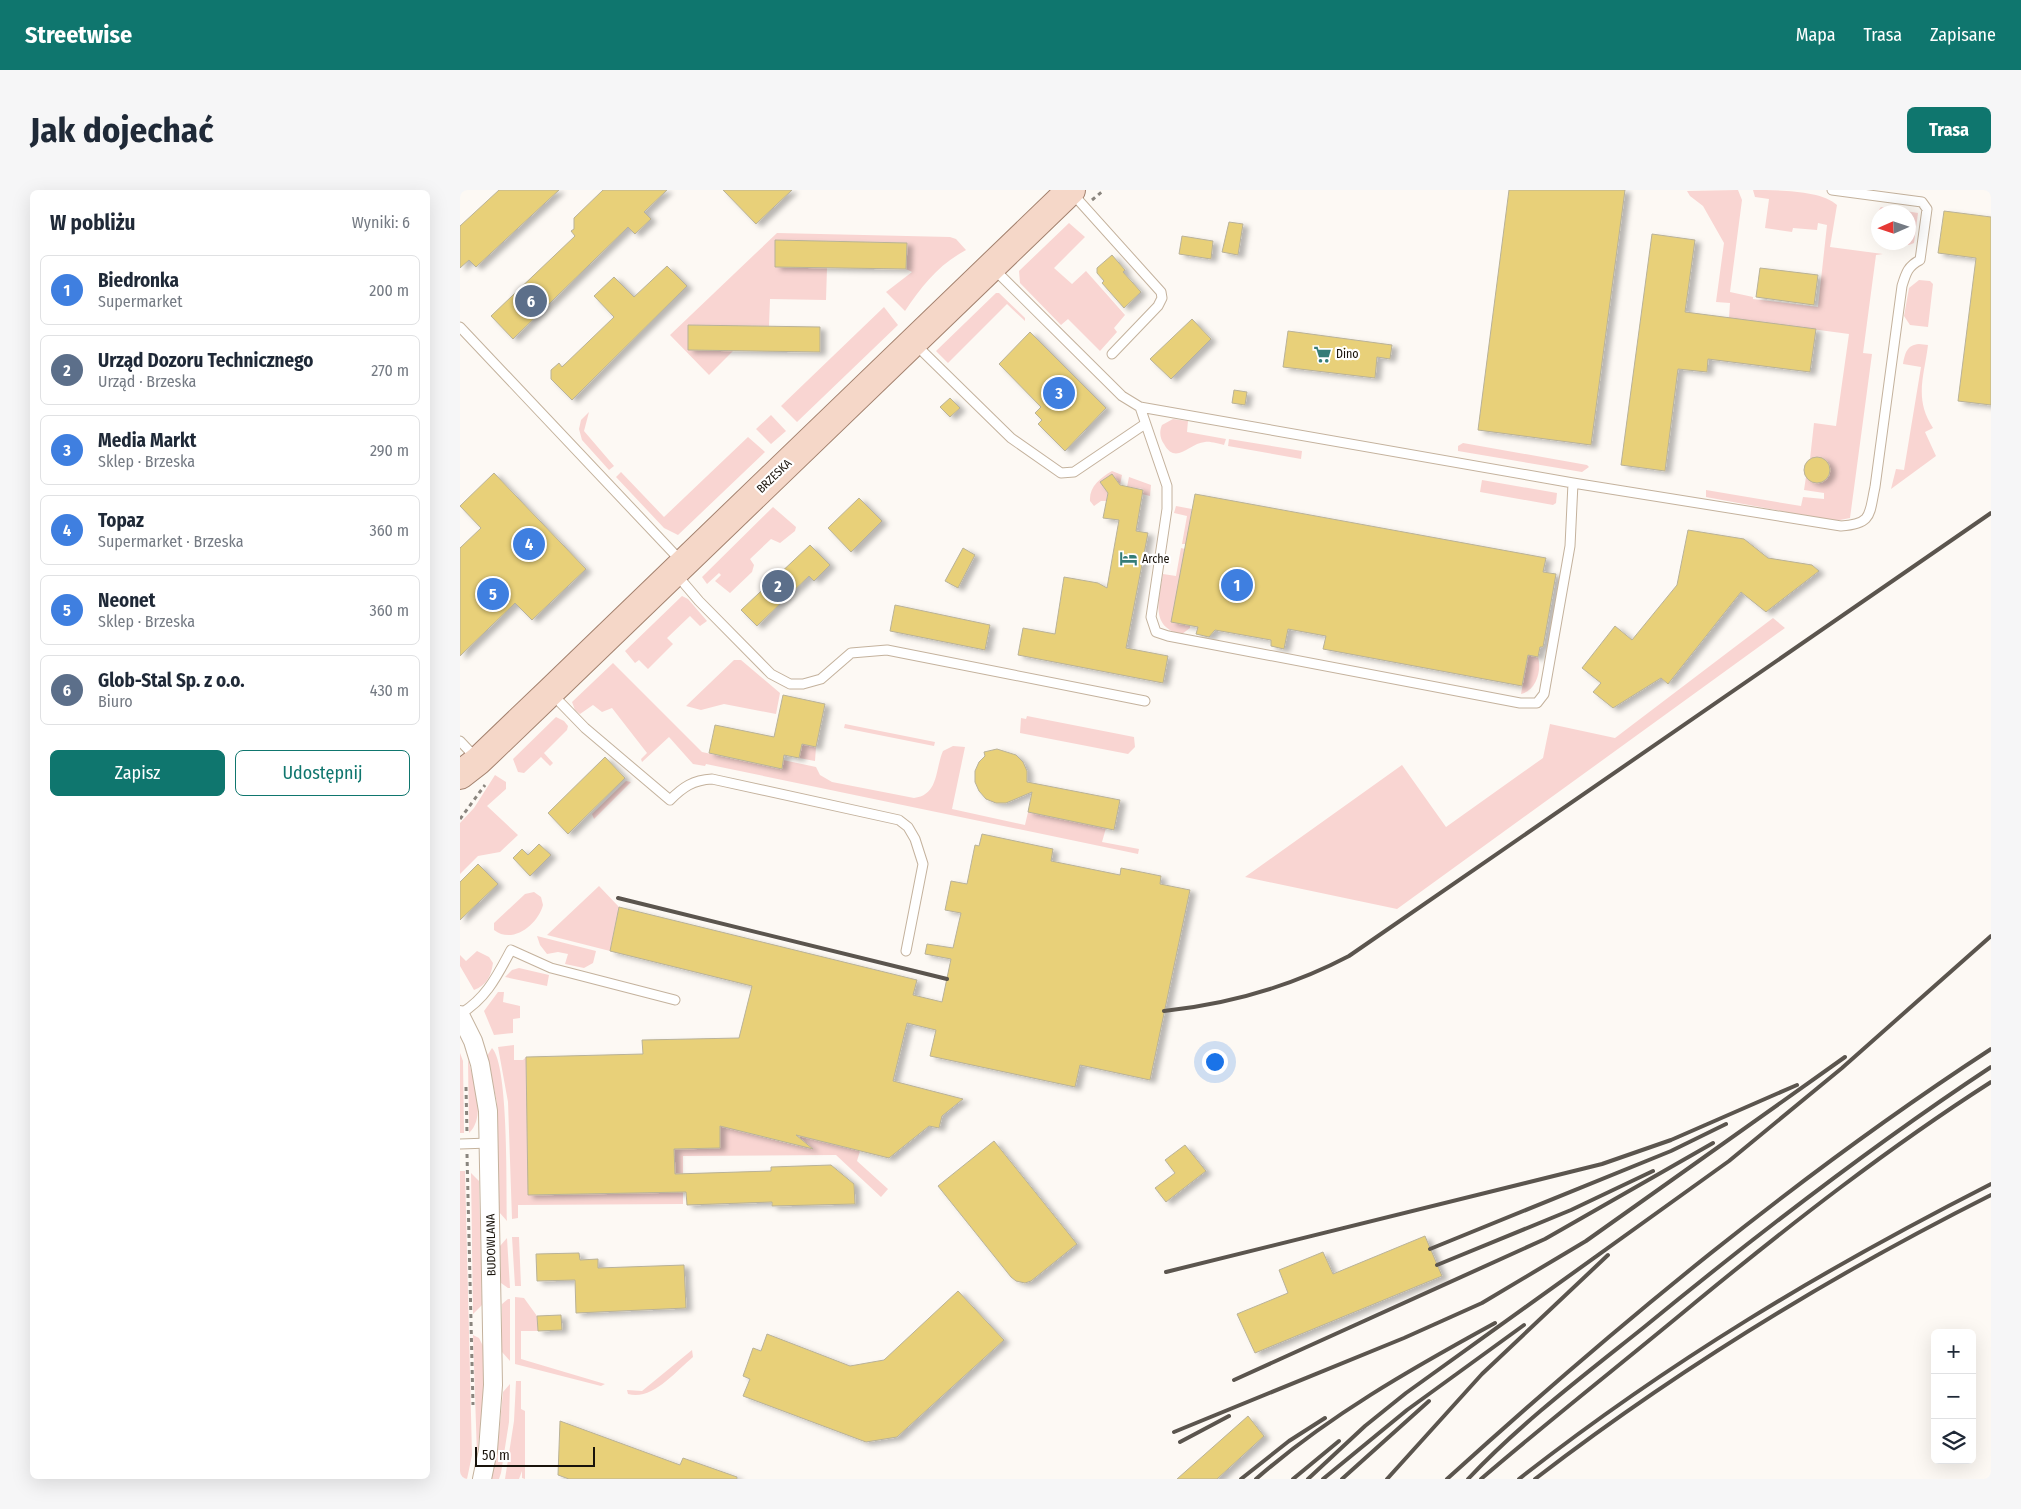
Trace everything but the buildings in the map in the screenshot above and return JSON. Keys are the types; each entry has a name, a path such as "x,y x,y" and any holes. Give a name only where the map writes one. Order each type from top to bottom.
{"main road":[{"name":"BRZESKA","path":"469,770 1071,191"}],"street":[{"name":"BUDOWLANA","path":"460,1014 472,1041 485,1088 489,1143 494,1385 488,1450 482,1479"}],"lane":[{"path":"992,267 1122,396 1140,407 1573,483 1841,526 1858,525 1868,517 1875,487 1902,286 1906,271 1911,265 1920,260 1927,209 1922,202 1832,190"},
{"path":"1071,191 1082,208 1162,292 1158,306 1112,354"},
{"path":"460,327 679,568 699,601 771,674 790,684 803,684 821,679 851,652 887,650 1145,701"},
{"path":"913,342 1011,438 1061,473 1074,472 1145,424"},
{"path":"1140,407 1167,486 1167,509 1151,617 1156,632 1168,636 1520,703 1537,703 1544,694 1570,546 1573,483"},
{"path":"550,692 585,728 636,769 670,800 683,786 698,780 712,779 898,820 908,827 915,839 923,864 906,951"},
{"path":"460,741 469,770"},
{"path":"460,1014 472,1007 489,991 511,950 551,968 675,1000"},
{"path":"464,1144 489,1143"}],"path":[{"path":"466,1078 464,1144 473,1408"}],"shaded area":[{"path":"1738,190 1742,200 1730,292 1753,297 1753,299 1818,307 1827,225 1818,223 1817,230 1793,228 1792,232 1765,228 1769,199 1755,197 1753,190 1798,192 1821,196 1830,200 1837,205 1830,247 1883,254 1876,255 1863,353 1872,354 1850,518 1835,521 1706,497 1706,490 1801,506 1803,497 1824,499 1824,493 1804,490 1806,477 1817,483 1824,480 1829,470 1829,465 1822,458 1810,459 1814,423 1836,426 1849,334 1729,318 1730,303 1716,302 1724,243 1703,206 1690,196 1687,191"},
{"path":"1069,223 1085,237 1054,268 1072,284 1086,271 1125,315 1114,328 1117,332 1100,351 1068,319 1061,325 1020,283 1019,271"},
{"path":"777,233 950,237 956,239 966,250 947,262 931,277 905,311 886,292 912,272 906,269 907,243 776,240 775,267 827,268 826,300 770,299 769,326 689,325 688,350 733,351 709,375 670,335"},
{"path":"1919,280 1930,281 1933,284 1928,327 1910,325 1904,316 1909,288"},
{"path":"996,293 999,293 1025,318 1025,321 1007,304 948,363 936,351"},
{"path":"884,307 898,325 797,422 781,406"},
{"path":"1919,344 1928,345 1922,397 1927,417 1933,428 1925,432 1936,456 1891,489 1896,469 1904,470 1921,367 1903,364 1907,350"},
{"path":"589,412 584,431 614,466 609,470 582,440 579,429 581,420"},
{"path":"771,415 786,431 771,444 756,429"},
{"path":"1173,419 1188,421 1187,432 1226,439 1224,445 1205,442 1199,443 1183,452 1173,453 1164,444 1160,433 1162,425"},
{"path":"748,437 765,452 678,535 664,528 616,477 621,472 664,517"},
{"path":"1229,439 1302,451 1301,459 1228,446"},
{"path":"1463,443 1587,465 1589,467 1582,472 1458,451 1458,446"},
{"path":"1112,471 1122,475 1120,485 1101,482 1108,493 1106,501 1101,501 1094,506 1090,501 1093,487"},
{"path":"1129,477 1151,485 1150,496 1142,494 1143,489 1127,487"},
{"path":"1482,480 1557,493 1556,503 1553,505 1480,492"},
{"path":"1176,506 1192,509 1186,544 1182,544 1187,516 1174,513"},
{"path":"773,507 796,527 795,531 780,543 771,539 750,559 754,565 752,572 730,593 715,581 721,575 719,573 707,584 702,577"},
{"path":"1181,548 1185,549 1190,628 1182,634 1172,631 1165,625 1160,619 1159,611 1163,574 1176,576"},
{"path":"682,596 688,599 707,621 700,626 690,616 667,638 673,644 648,669 639,660 635,663 625,651"},
{"path":"1773,618 1785,628 1397,909 1245,877 1402,765 1446,827 1543,758 1550,724 1615,738"},
{"path":"1528,655 1538,657 1538,674 1531,689 1521,694"},
{"path":"734,660 741,660 780,693 776,714 724,704 701,710 686,706"},
{"path":"613,663 702,752 781,769 783,760 816,767 820,775 832,782 914,798 922,796 932,787 943,751 953,746 965,747 952,809 1025,825 1028,812 1106,828 1102,842 1139,849 1138,854 706,764 705,766 693,764 669,737 642,762 641,759 647,753 612,708 602,712 593,705 580,714 575,710 572,702"},
{"path":"1027,716 1134,737 1135,747 1128,754 1020,733 1021,718 1026,719"},
{"path":"556,717 564,721 568,726 567,730 544,753 553,763 550,766 541,757 524,773 518,772 513,759"},
{"path":"845,724 935,742 934,746 844,728"},
{"path":"802,744 816,747 815,761 799,758"},
{"path":"495,775 506,782 506,789 487,806 518,835 500,852 478,856 460,874 460,823 474,808"},
{"path":"626,781 631,782 594,819 592,814"},
{"path":"599,886 619,907 610,951 547,935"},
{"path":"534,892 541,897 543,905 536,919 530,925 517,934 501,934 494,930 494,923 525,894"},
{"path":"537,936 596,951 593,963 584,968 565,964 568,954 558,952 547,954 540,945"},
{"path":"477,951 489,957 493,963 488,979 482,986 474,990 460,966 460,955 466,961"},
{"path":"519,968 549,975 547,986 505,977 512,970"},
{"path":"498,992 504,992 503,1002 520,1006 520,1018 513,1019 513,1033 494,1035 484,1011"},
{"path":"514,1045 514,1060 523,1060 526,1057 529,1195 675,1192 674,1149 720,1148 720,1115 739,1099 739,1131 798,1146 800,1136 860,1151 857,1161 888,1189 881,1197 836,1155 683,1156 683,1204 518,1205 518,1218 512,1219 508,1102 498,1047"},
{"path":"492,1048 497,1059 504,1103 507,1221 499,1212 497,1103 487,1056"},
{"path":"460,1053 463,1061 464,1133 460,1133"},
{"path":"468,1059 478,1108 474,1126 469,1133"},
{"path":"460,1171 465,1171 472,1455 467,1479 460,1479"},
{"path":"471,1173 479,1181 482,1305 473,1314"},
{"path":"512,1237 519,1237 521,1286 515,1286"},
{"path":"507,1238 510,1288 501,1283 500,1246"},
{"path":"515,1297 524,1298 537,1316 538,1331 521,1331 521,1359 605,1384 601,1386 515,1364"},
{"path":"510,1299 510,1361 502,1352 502,1304"},
{"path":"473,1335 479,1338 483,1346 483,1403 477,1455"},
{"path":"692,1350 693,1357 663,1384 646,1393 628,1394 627,1390 642,1391"},
{"path":"516,1381 521,1381 521,1409 525,1411 525,1479 522,1478 522,1471 519,1479 505,1479 514,1421"},
{"path":"510,1384 509,1422 501,1473 499,1479 491,1479 497,1453 503,1392"}],"railway":[{"path":"1164,1011 1212,1004 1259,993 1304,977 1349,956 1991,513"},
{"path":"618,898 947,979"},
{"path":"1308,1479 1365,1426 1406,1393 1729,1161 1842,1068 1991,936"},
{"path":"1447,1479 1577,1364 1711,1253 1849,1148 1919,1097 1991,1049"},
{"path":"1174,1432 1404,1338 1482,1303 1586,1241 1845,1057"},
{"path":"1468,1479 1488,1458 1553,1400 1728,1260 1857,1160 1991,1067"},
{"path":"1481,1479 1769,1243 1915,1133 1991,1082"},
{"path":"1166,1272 1602,1164 1671,1140 1797,1085"},
{"path":"1430,1249 1671,1151 1726,1124"},
{"path":"1234,1380 1545,1239 1713,1143"},
{"path":"1437,1265 1571,1210 1653,1171"},
{"path":"1519,1479 1575,1436 1632,1396 1747,1320 1867,1250 1991,1184"},
{"path":"1535,1479 1644,1400 1756,1326 1872,1258 1991,1195"},
{"path":"1387,1479 1482,1374 1608,1255"},
{"path":"1256,1479 1283,1456 1341,1414 1401,1376 1495,1323"},
{"path":"1323,1479 1407,1410 1524,1325"},
{"path":"1342,1479 1429,1401"},
{"path":"1180,1442 1229,1416"},
{"path":"1241,1479 1289,1441 1325,1418"},
{"path":"1293,1479 1339,1441"}],"place":[{"name":"Glob-Stal Sp. z o.o.","path":"531,301"},
{"name":"Dino","path":"1322,354"},
{"name":"Media Markt","path":"1059,393"},
{"name":"Topaz","path":"529,544"},
{"name":"Arche","path":"1128,559"},
{"name":"Biedronka","path":"1237,585"},
{"name":"Urząd Dozoru Technicznego","path":"778,586"},
{"name":"Neonet","path":"493,594"}]}
